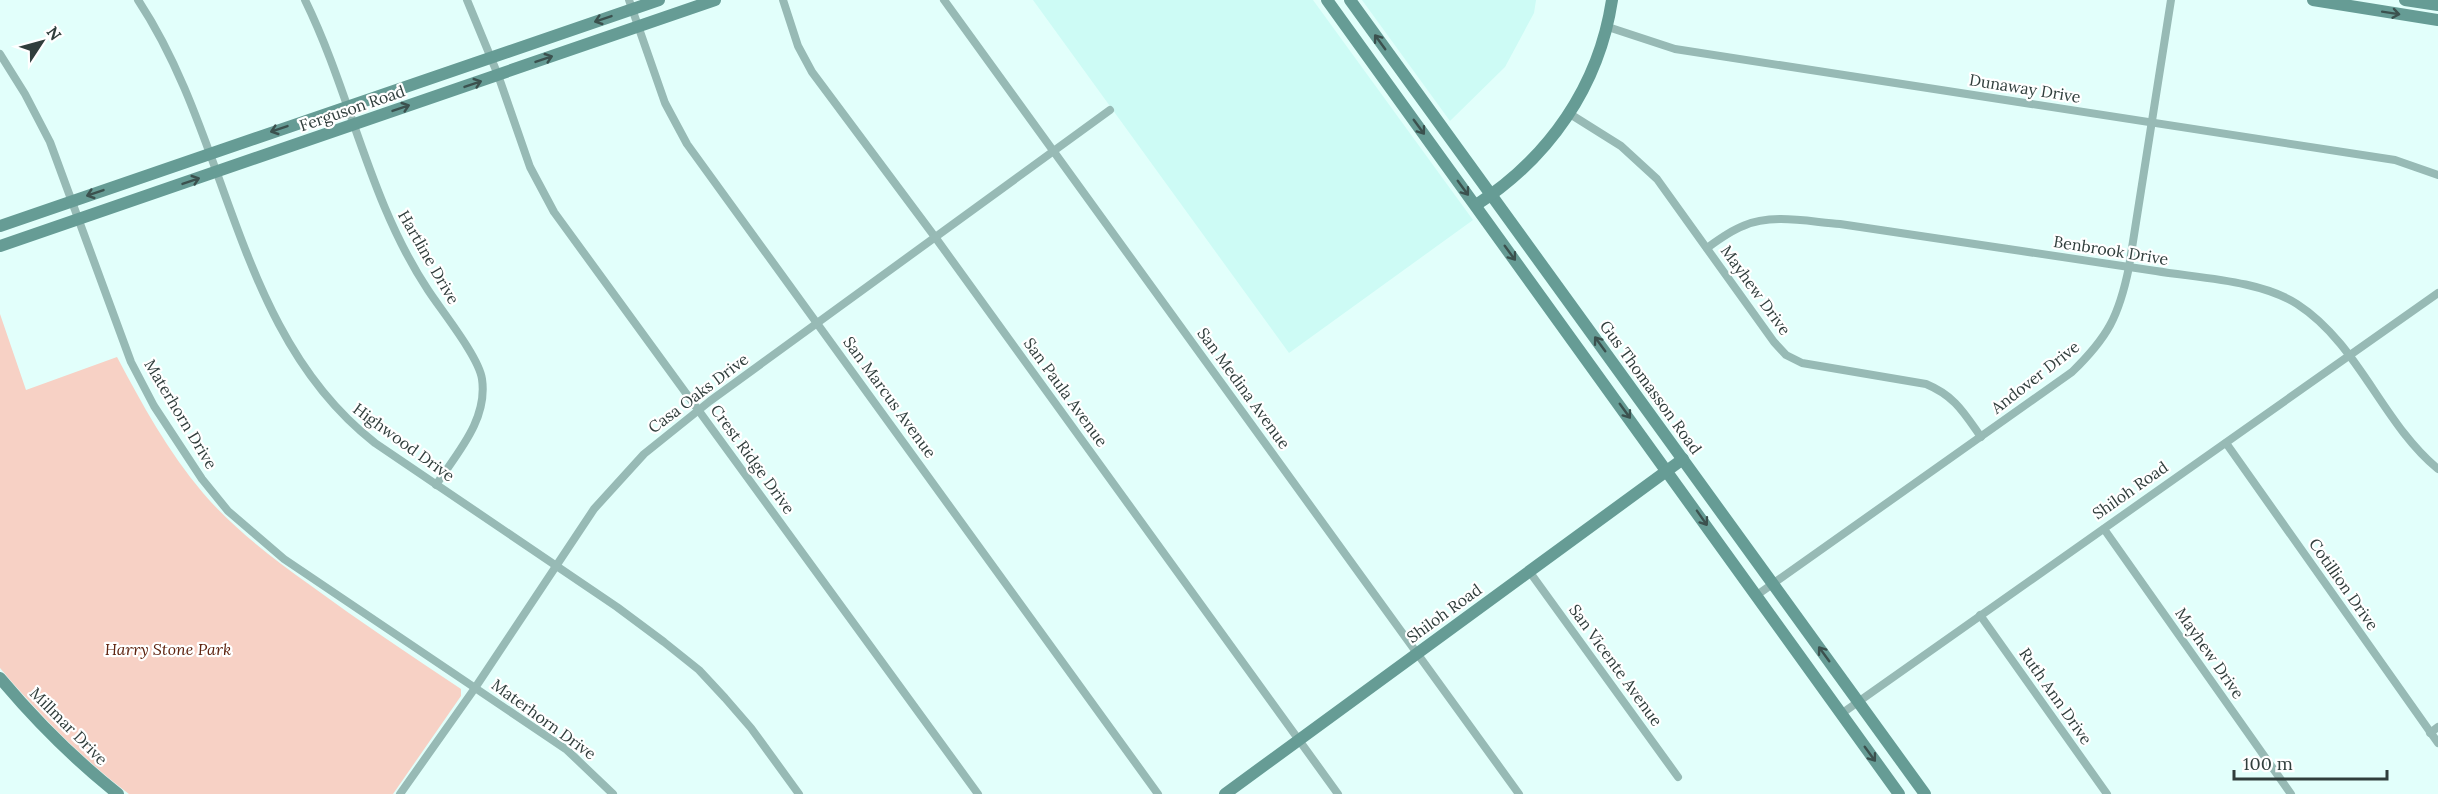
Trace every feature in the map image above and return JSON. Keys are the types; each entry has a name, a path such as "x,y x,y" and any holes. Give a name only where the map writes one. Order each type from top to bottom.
{"main road":[{"name":"Ferguson Road","path":"0,226 491,58 631,4 658,0"},
{"name":"Ferguson Road","path":"0,246 715,0"},
{"path":"1327,0 1899,794"},
{"name":"Gus Thomasson Road","path":"1350,0 1925,794"},
{"path":"1476,205 1523,170 1570,114 1586,86 1608,27 1612,0"},
{"path":"2313,0 2438,20"},
{"path":"2405,0 2432,4 2424,18"},
{"path":"1387,83 1402,72"},
{"name":"Shiloh Road","path":"1225,794 1683,459"},
{"name":"Millmar Drive","path":"0,678 50,734 118,794"}],"street":[{"name":"Highwood Drive","path":"138,0 176,69 199,121 248,258 272,311 314,383 328,402 352,426 617,607 699,670 751,728 799,794"},
{"name":"Hartline Drive","path":"305,0 320,32 383,205 400,242 419,277 474,359 482,376 482,411 436,485"},
{"name":"Crest Ridge Drive","path":"467,0 498,75 530,167 554,212 978,794"},
{"name":"San Paula Avenue","path":"783,0 798,46 812,72 935,237 1338,794"},
{"name":"San Medina Avenue","path":"944,0 1519,794"},
{"name":"Andover Drive","path":"1757,595 2072,372 2092,352 2114,320 2124,293 2171,0"},
{"name":"San Marcus Avenue","path":"631,4 665,103 678,129 1158,794"},
{"name":"Dunaway Drive","path":"1608,27 1675,49 2395,160 2438,175"},
{"name":"Materhorn Drive","path":"0,54 25,94 50,142 131,362 175,440 222,503 253,534 284,559 567,750 613,794"},
{"name":"Casa Oaks Drive","path":"400,794 475,688 594,510 620,478 644,454 698,409 1110,110"},
{"name":"Mayhew Drive","path":"1570,114 1621,146 1657,179 1774,342 1786,355 1802,363 1926,384 1943,391 1956,402 1981,437"},
{"name":"Benbrook Drive","path":"1707,248 1744,225 1769,220 1797,220 2245,285 2296,303 2331,334 2404,435 2438,469"},
{"name":"Shiloh Road","path":"1841,714 2438,293"},
{"name":"Cotillion Drive","path":"2226,443 2438,743"},
{"name":"Mayhew Drive","path":"2104,529 2291,794"},
{"name":"San Vicente Avenue","path":"1529,571 1678,777"},
{"name":"Ruth Ann Drive","path":"1980,615 2107,794"},
{"path":"2430,733 2438,727"}],"shaded area":[{"path":"1033,0 1313,0 1473,220 1289,353"},
{"path":"1362,0 1536,0 1534,13 1505,67 1450,121"}],"green space":[{"name":"Harry Stone Park","path":"0,314 26,390 117,357 178,461 227,519 295,574 461,689 461,696 393,794 129,794 61,735 0,668"}]}
